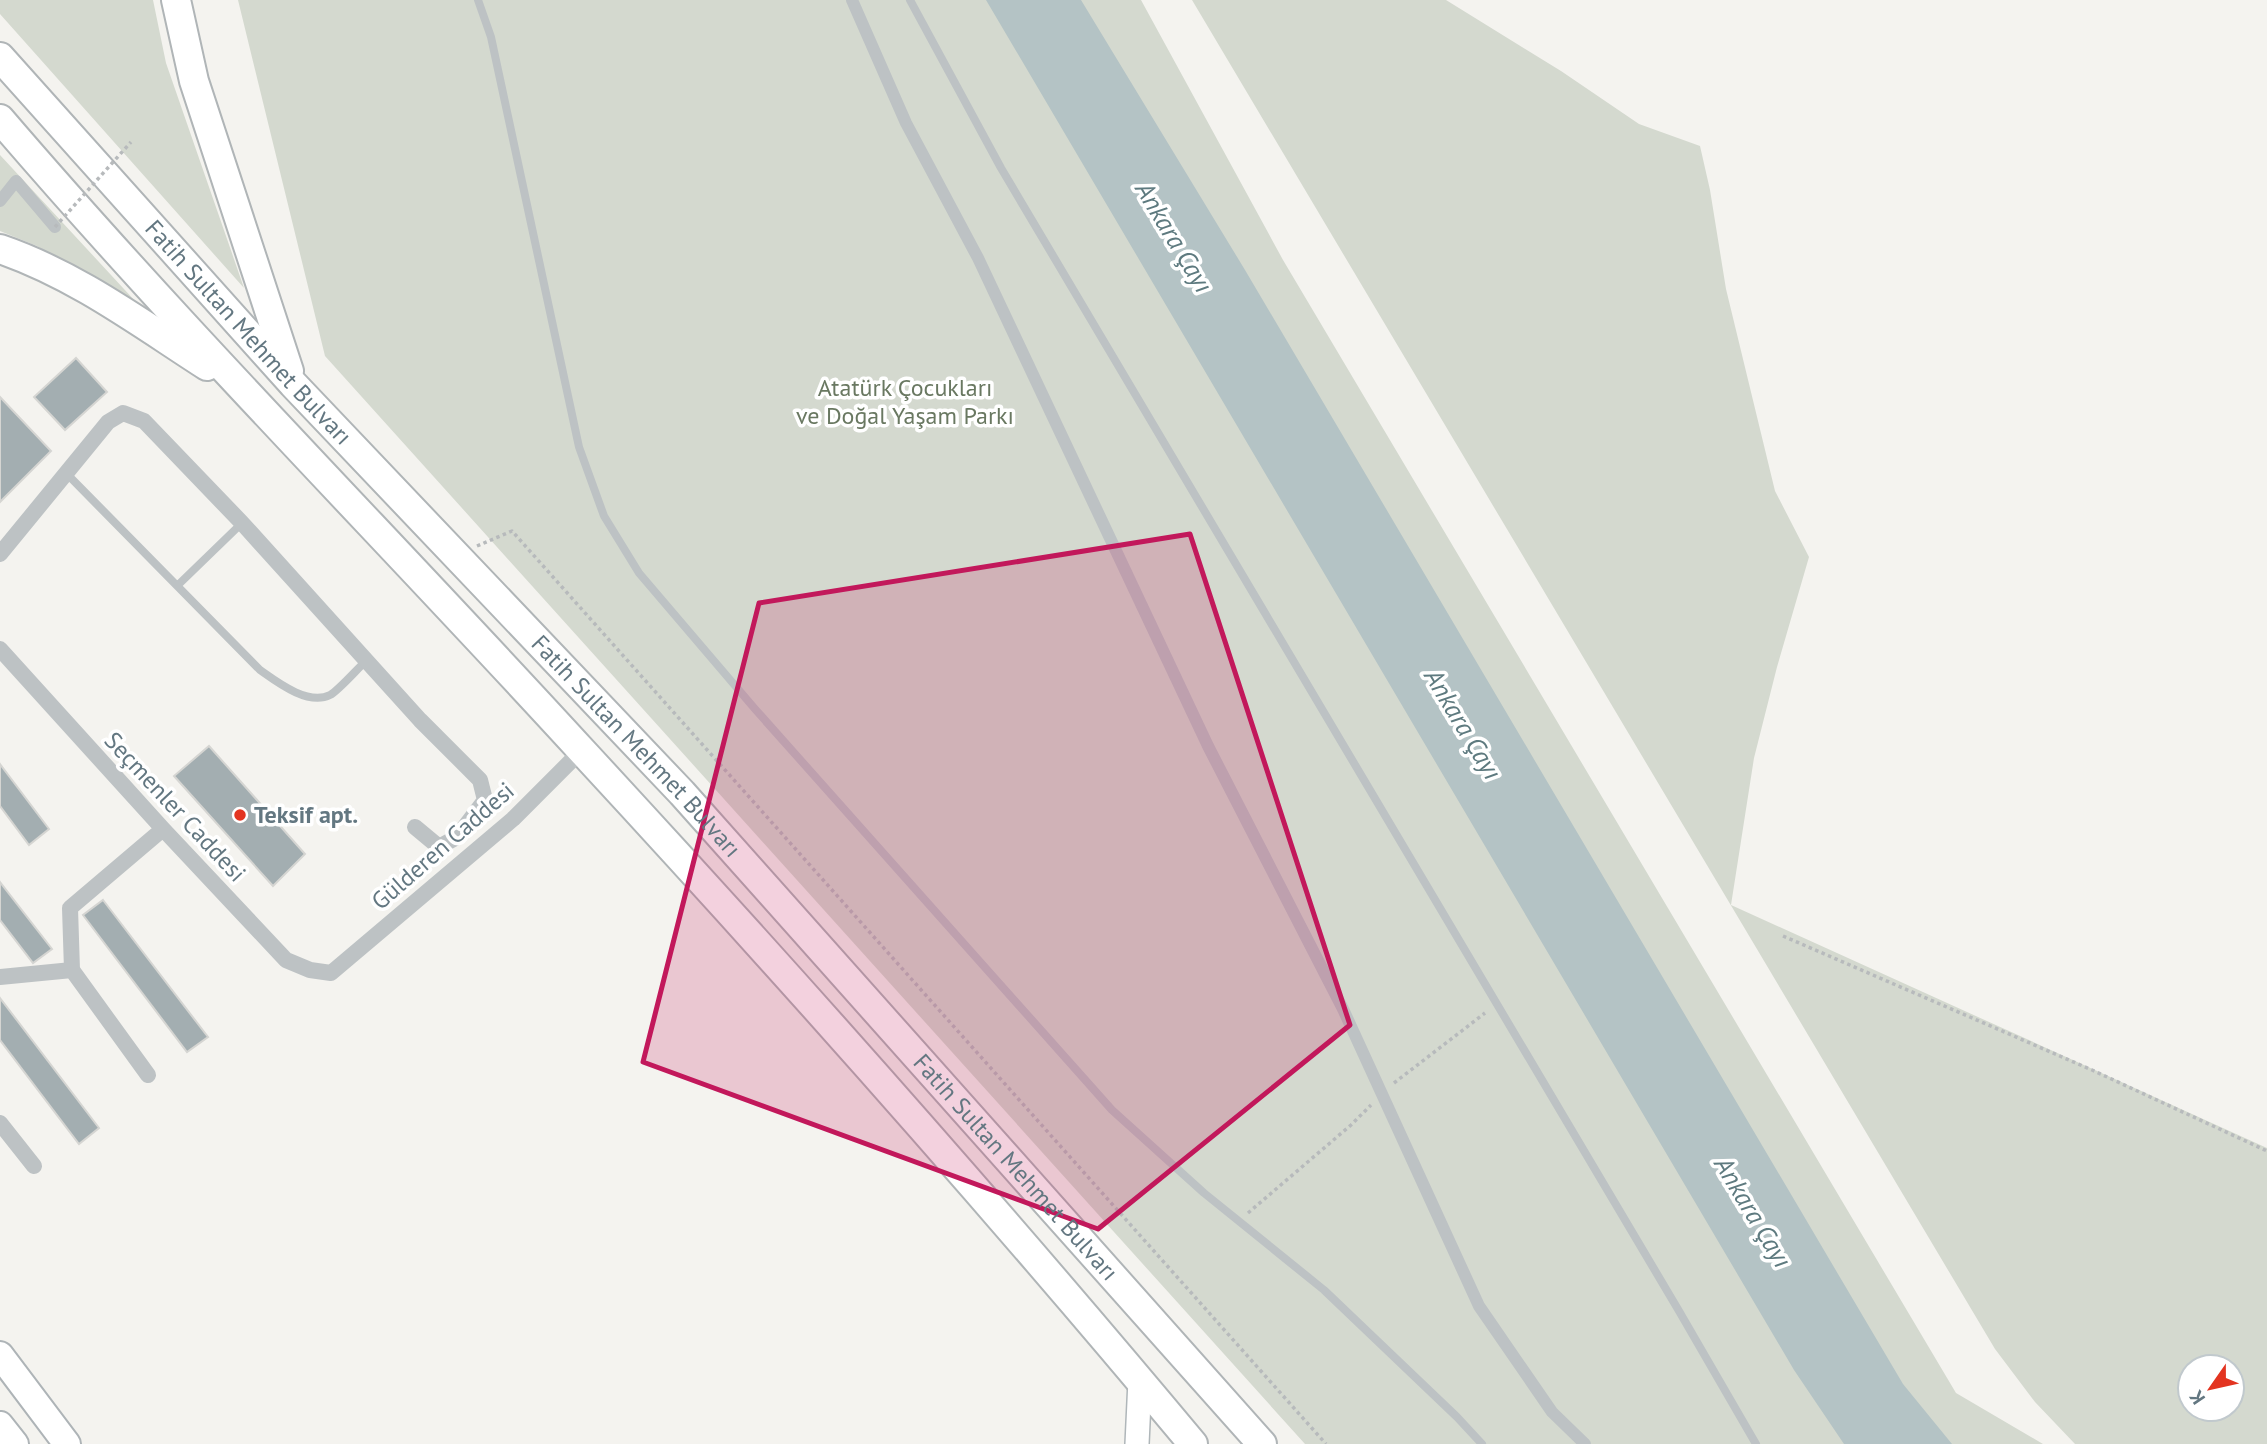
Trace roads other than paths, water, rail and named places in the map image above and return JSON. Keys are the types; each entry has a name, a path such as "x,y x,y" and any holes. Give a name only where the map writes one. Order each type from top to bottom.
{"highway":[{"path":"176,0 194,81 293,384"},
{"name":"Fatih Sultan Mehmet Bulvarı","path":"0,57 293,384 682,793 1262,1444"},
{"name":"Fatih Sultan Mehmet Bulvarı","path":"0,120 145,284 582,750 850,1047 1193,1444"},
{"path":"0,249 26,258 90,289 243,390"}],"main road":[{"path":"0,1355 67,1444"},
{"path":"1137,1444 1140,1380"},
{"path":"0,1424 15,1444"}],"street":[{"path":"852,0 906,123 978,258 1209,746 1337,997 1479,1306 1552,1412 1585,1444"},
{"path":"0,201 16,181 55,227"},
{"path":"0,554 108,422 123,413 144,421 242,523 419,720 480,780 485,800 457,837 439,847 415,827"},
{"name":"Seçmenler Caddesi","path":"0,649 286,960 310,970 331,973"},
{"name":"Gülderen Caddesi","path":"331,973 513,819 582,750"},
{"path":"148,1075 72,970 70,908 163,829"},
{"path":"0,977 72,970"},
{"path":"0,1123 34,1166"}],"lane":[{"path":"478,0 491,37 579,447 604,516 639,573 755,709 1112,1110 1204,1193 1324,1290 1482,1444"},
{"path":"910,0 1001,168 1756,1444"},
{"path":"67,474 260,670 283,686 309,698 330,696 366,661"},
{"path":"178,585 242,523"}],"water":[{"name":"Ankara Çayı","path":"986,0 1081,0 1245,270 1903,1384 1952,1444 1844,1444 1794,1370"}],"place":[{"name":"Teksif apt.","path":"240,815"}],"park label":[{"name":"Atatürk Çocukları ve Doğal Yaşam Parkı","path":"905,402"}]}
